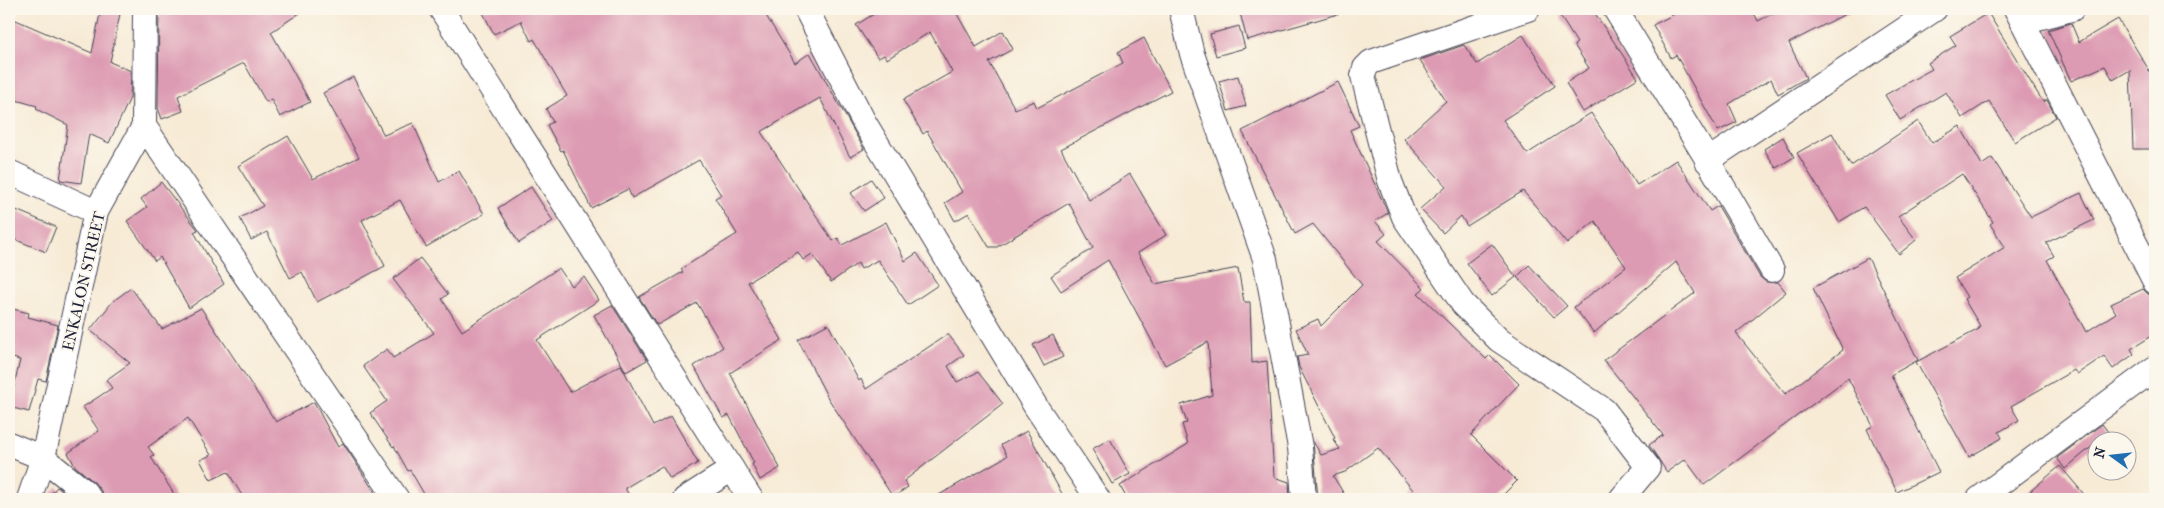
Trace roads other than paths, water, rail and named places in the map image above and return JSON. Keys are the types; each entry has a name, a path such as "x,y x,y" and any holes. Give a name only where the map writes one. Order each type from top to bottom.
{"street":[{"name":"ENKALON STREET","path":"30,499 43,458 96,212 144,126 145,9"},
{"path":"440,9 751,499"},
{"path":"806,9 864,122 1036,407 1098,499"},
{"path":"1181,9 1192,54 1265,259 1300,447 1304,499"},
{"path":"1528,9 1371,62 1365,68 1362,76 1390,181 1404,217 1463,304 1499,340 1604,410 1648,467 1621,499"},
{"path":"1615,9 1772,270"},
{"path":"1707,161 1935,9"},
{"path":"2072,9 2020,15 2155,282"},
{"path":"144,126 397,499"},
{"path":"9,172 96,212"},
{"path":"1979,499 2155,368"},
{"path":"9,444 43,458 84,491 90,499"},
{"path":"685,499 732,469"}]}
